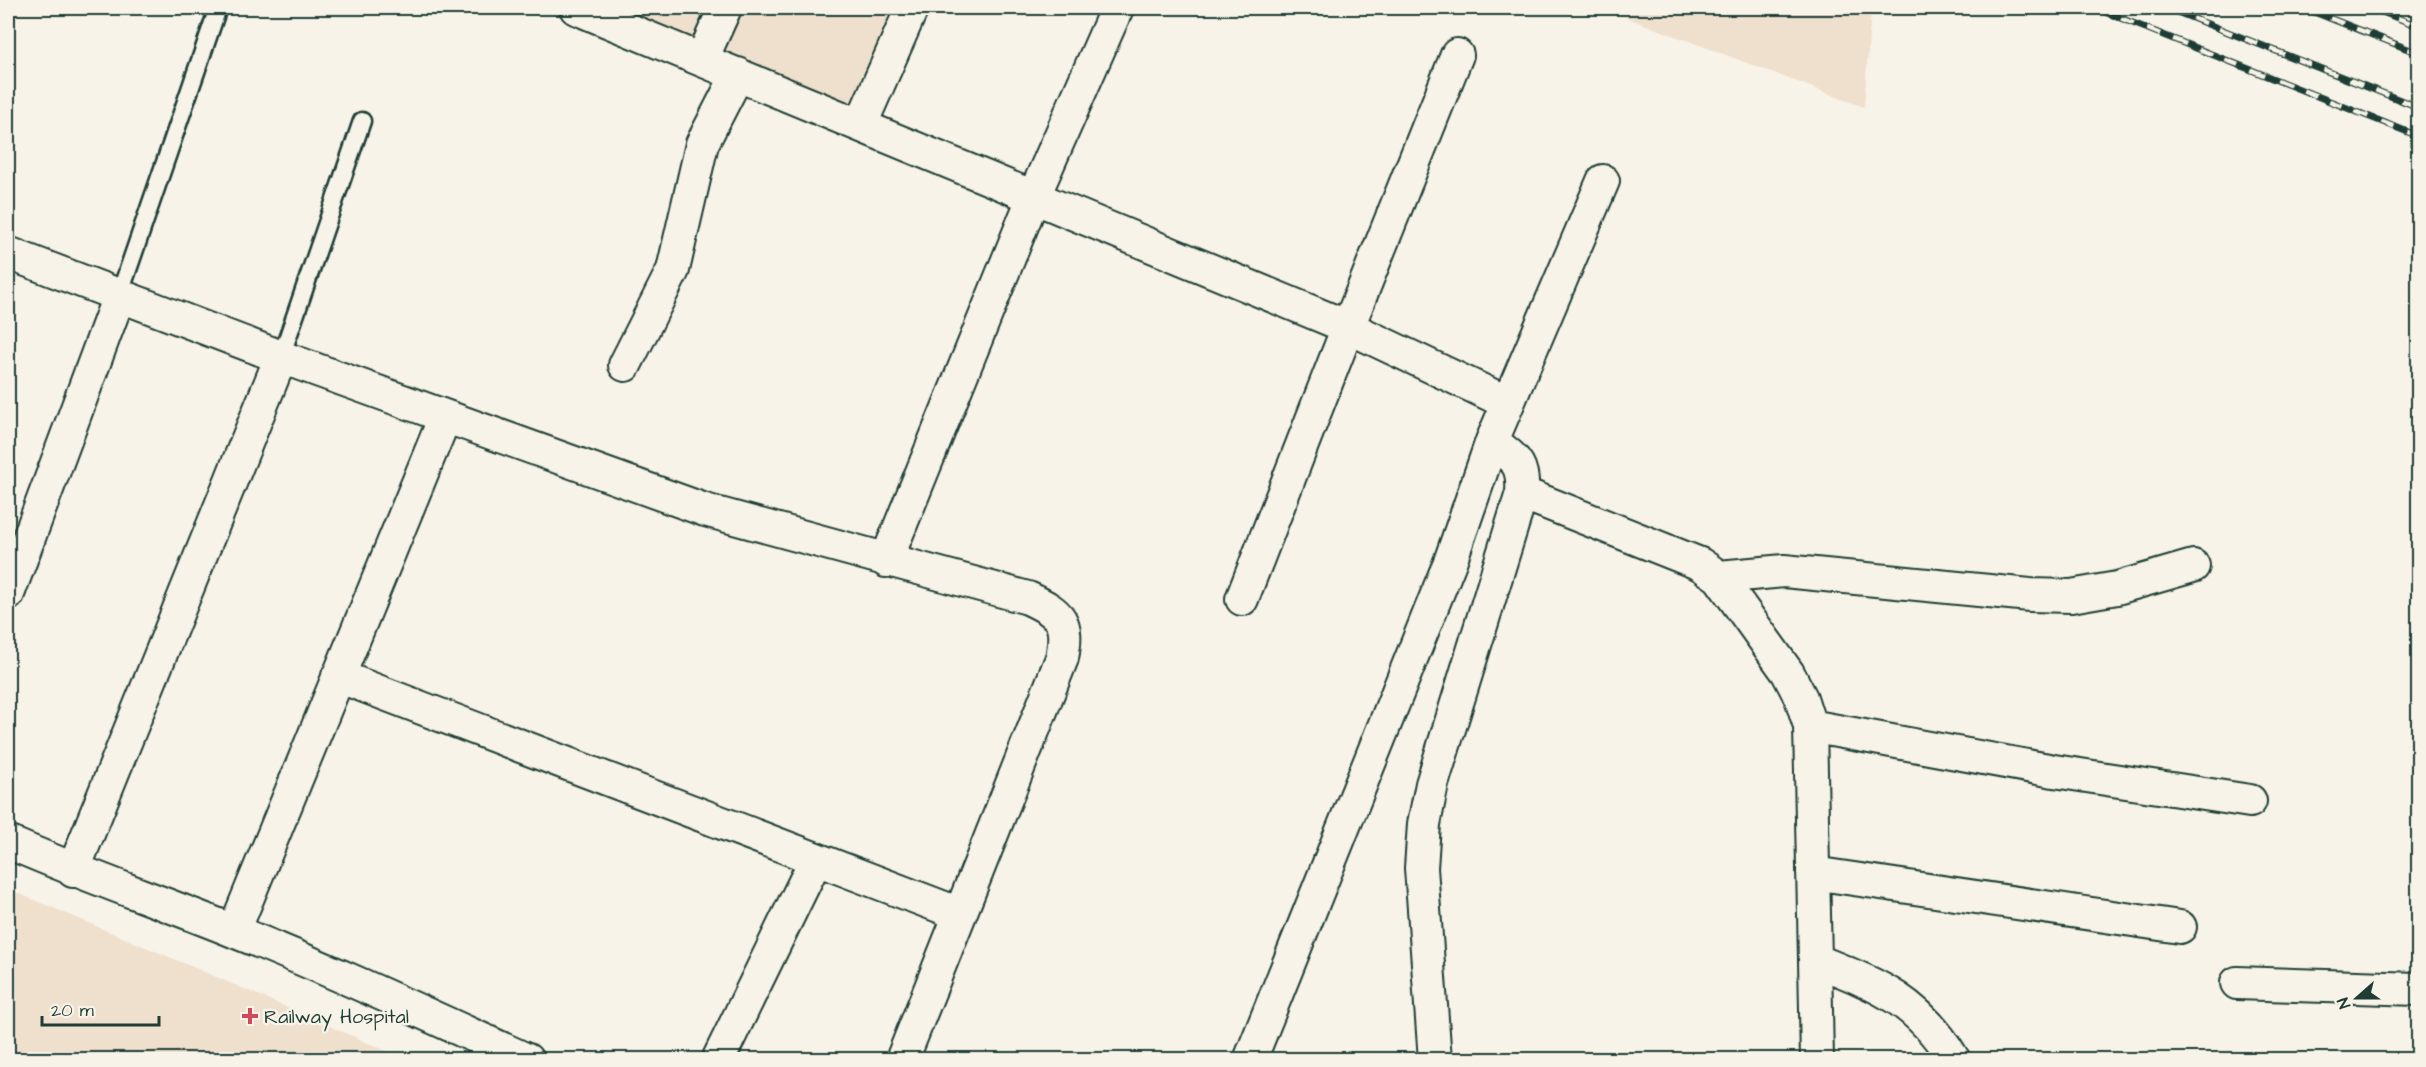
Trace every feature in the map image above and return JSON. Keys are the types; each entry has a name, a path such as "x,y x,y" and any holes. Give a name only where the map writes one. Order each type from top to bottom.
{"street":[{"path":"576,8 1348,327 1509,403"},
{"path":"702,59 725,8"},
{"path":"861,124 912,8"},
{"path":"886,561 1034,196 1118,8"},
{"path":"1242,599 1457,55"},
{"path":"625,365 673,270 702,144 738,74"},
{"path":"1250,1059 1441,584 1492,441 1603,181"},
{"path":"8,253 281,357 705,510 1028,598 1049,608 1061,620 1066,638 1062,658 902,1059"},
{"path":"8,594 119,296"},
{"path":"73,871 281,357"},
{"path":"234,931 445,417"},
{"path":"1435,1059 1421,868 1424,824 1432,784 1522,493 1523,475 1518,463 1492,441"},
{"path":"1522,493 1700,564 1719,577 1788,673 1802,698 1810,726 1817,1059"},
{"path":"1719,577 1784,571 2030,595 2072,596 2117,588 2193,566"},
{"path":"338,676 960,914"},
{"path":"1810,726 2054,771 2250,801"},
{"path":"8,842 73,871 234,931 325,969 527,1059"},
{"path":"718,1059 816,859"},
{"path":"1813,873 2180,927"},
{"path":"1815,960 1876,985 1901,999 1924,1020 1954,1059"},
{"path":"2237,983 2418,989"}],"lane":[{"path":"119,296 218,8"},
{"path":"281,357 362,121"}],"shaded area":[{"path":"608,8 915,8 874,114"},
{"path":"1601,8 1871,8 1864,107"},
{"path":"8,889 207,973 405,1059 8,1059"}],"railway":[{"path":"2095,8 2418,136"},
{"path":"2167,8 2418,107"},
{"path":"2304,8 2418,53"},
{"path":"2372,8 2418,26"}],"place":[{"name":"Railway Hospital","path":"250,1016"}]}
